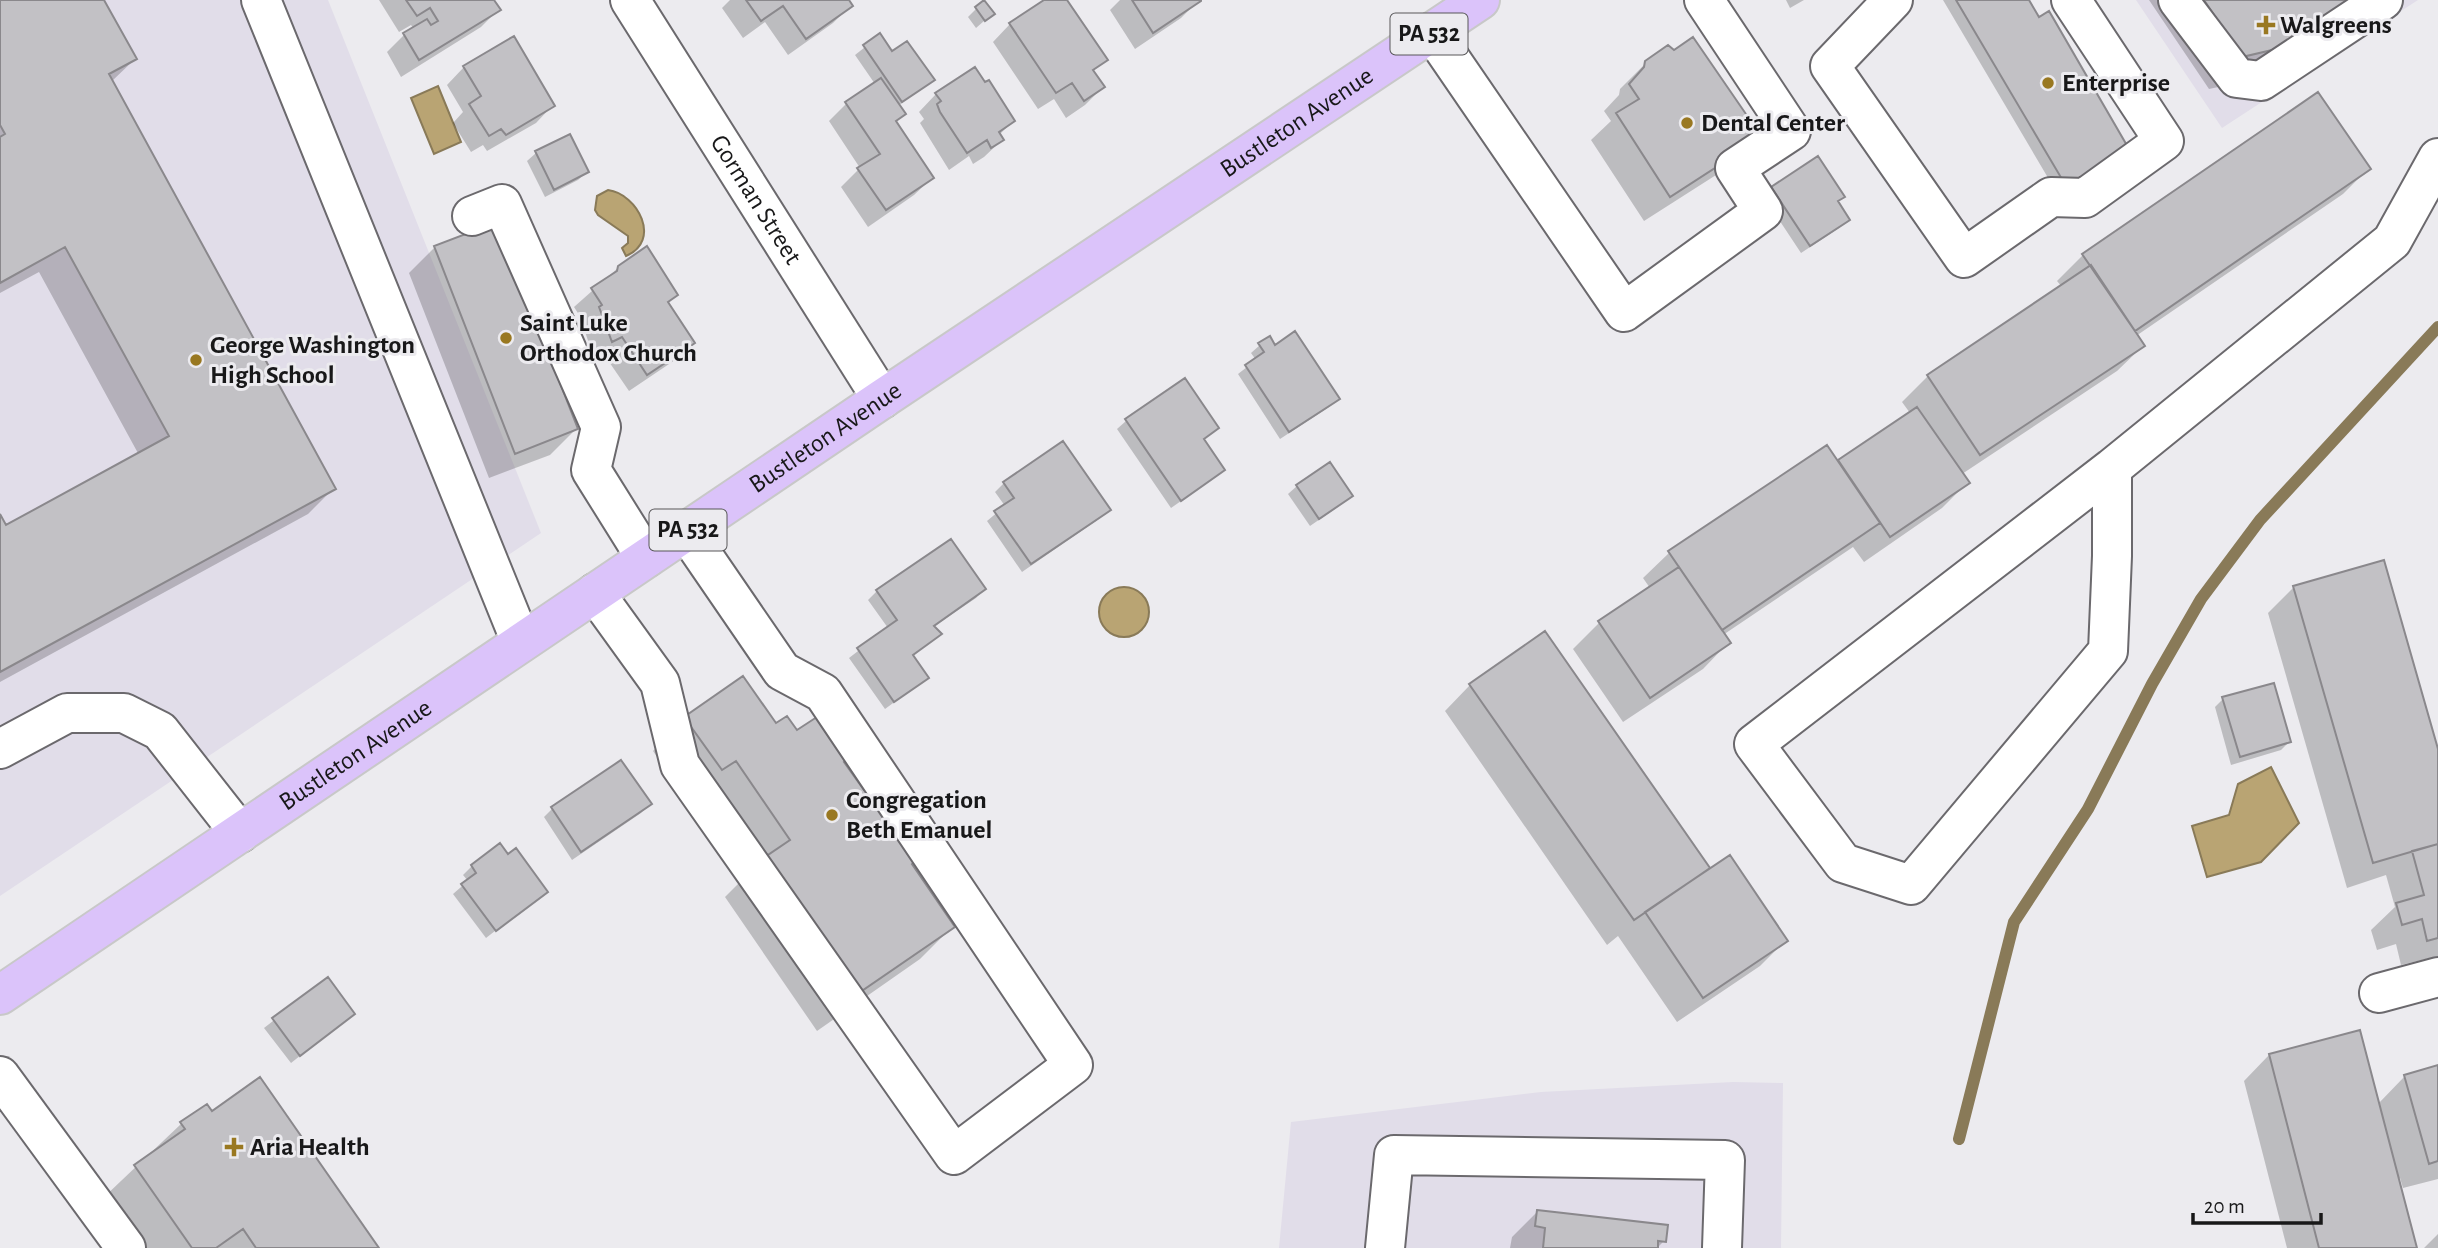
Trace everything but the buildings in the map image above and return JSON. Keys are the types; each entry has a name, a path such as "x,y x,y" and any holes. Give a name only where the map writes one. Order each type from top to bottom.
{"main road":[{"name":"Bustleton Avenue","path":"0,995 882,399 1479,0"}],"street":[{"path":"261,0 521,642"},
{"name":"Gorman Street","path":"630,0 882,399"},
{"path":"1432,32 1624,312 1763,211 1735,168 1791,131 1704,0"},
{"path":"1893,0 1830,66 1964,258 2051,197 2085,198 2164,141 2071,0"},
{"path":"2178,0 2237,78 2261,81 2383,0"},
{"path":"2112,468 2108,651 1911,885 1843,863 1754,744 2112,468 2392,242 2438,158"},
{"path":"472,216 502,204 601,427 591,470 646,558"},
{"path":"595,593 660,683 680,765 954,1155 1073,1065 823,693 782,671 686,531"},
{"path":"0,750 67,713 124,713 160,731 240,832"},
{"path":"2379,993 2438,977"},
{"path":"0,1076 126,1248"},
{"path":"1385,1248 1394,1155 1725,1160 1722,1248"}],"shaded area":[{"path":"0,0 328,0 541,533 0,896"},
{"path":"2136,0 2418,0 2222,128"},
{"path":"438,86 461,142 434,154 411,98"},
{"path":"608,190 629,200 642,219 643,240 637,249 626,256 622,248 628,243 628,236 595,210 597,196"},
{"path":"1124,587 1141,595 1149,612 1141,629 1124,637 1107,629 1099,612 1107,595"},
{"path":"2271,767 2299,823 2261,862 2207,877 2192,826 2229,815 2238,784"},
{"path":"1733,1082 1783,1083 1781,1248 1279,1248 1291,1122 1541,1092"}],"waterway":[{"path":"1959,1139 2014,922 2088,809 2152,684 2201,599 2260,520 2438,327"}],"place":[{"name":"Walgreens","path":"2266,25"},
{"name":"Enterprise","path":"2048,83"},
{"name":"Dental Center","path":"1687,123"},
{"name":"Saint Luke Orthodox Church","path":"506,338"},
{"name":"George Washington High School","path":"196,360"},
{"name":"Congregation Beth Emanuel","path":"832,815"},
{"name":"Aria Health","path":"234,1147"}]}
